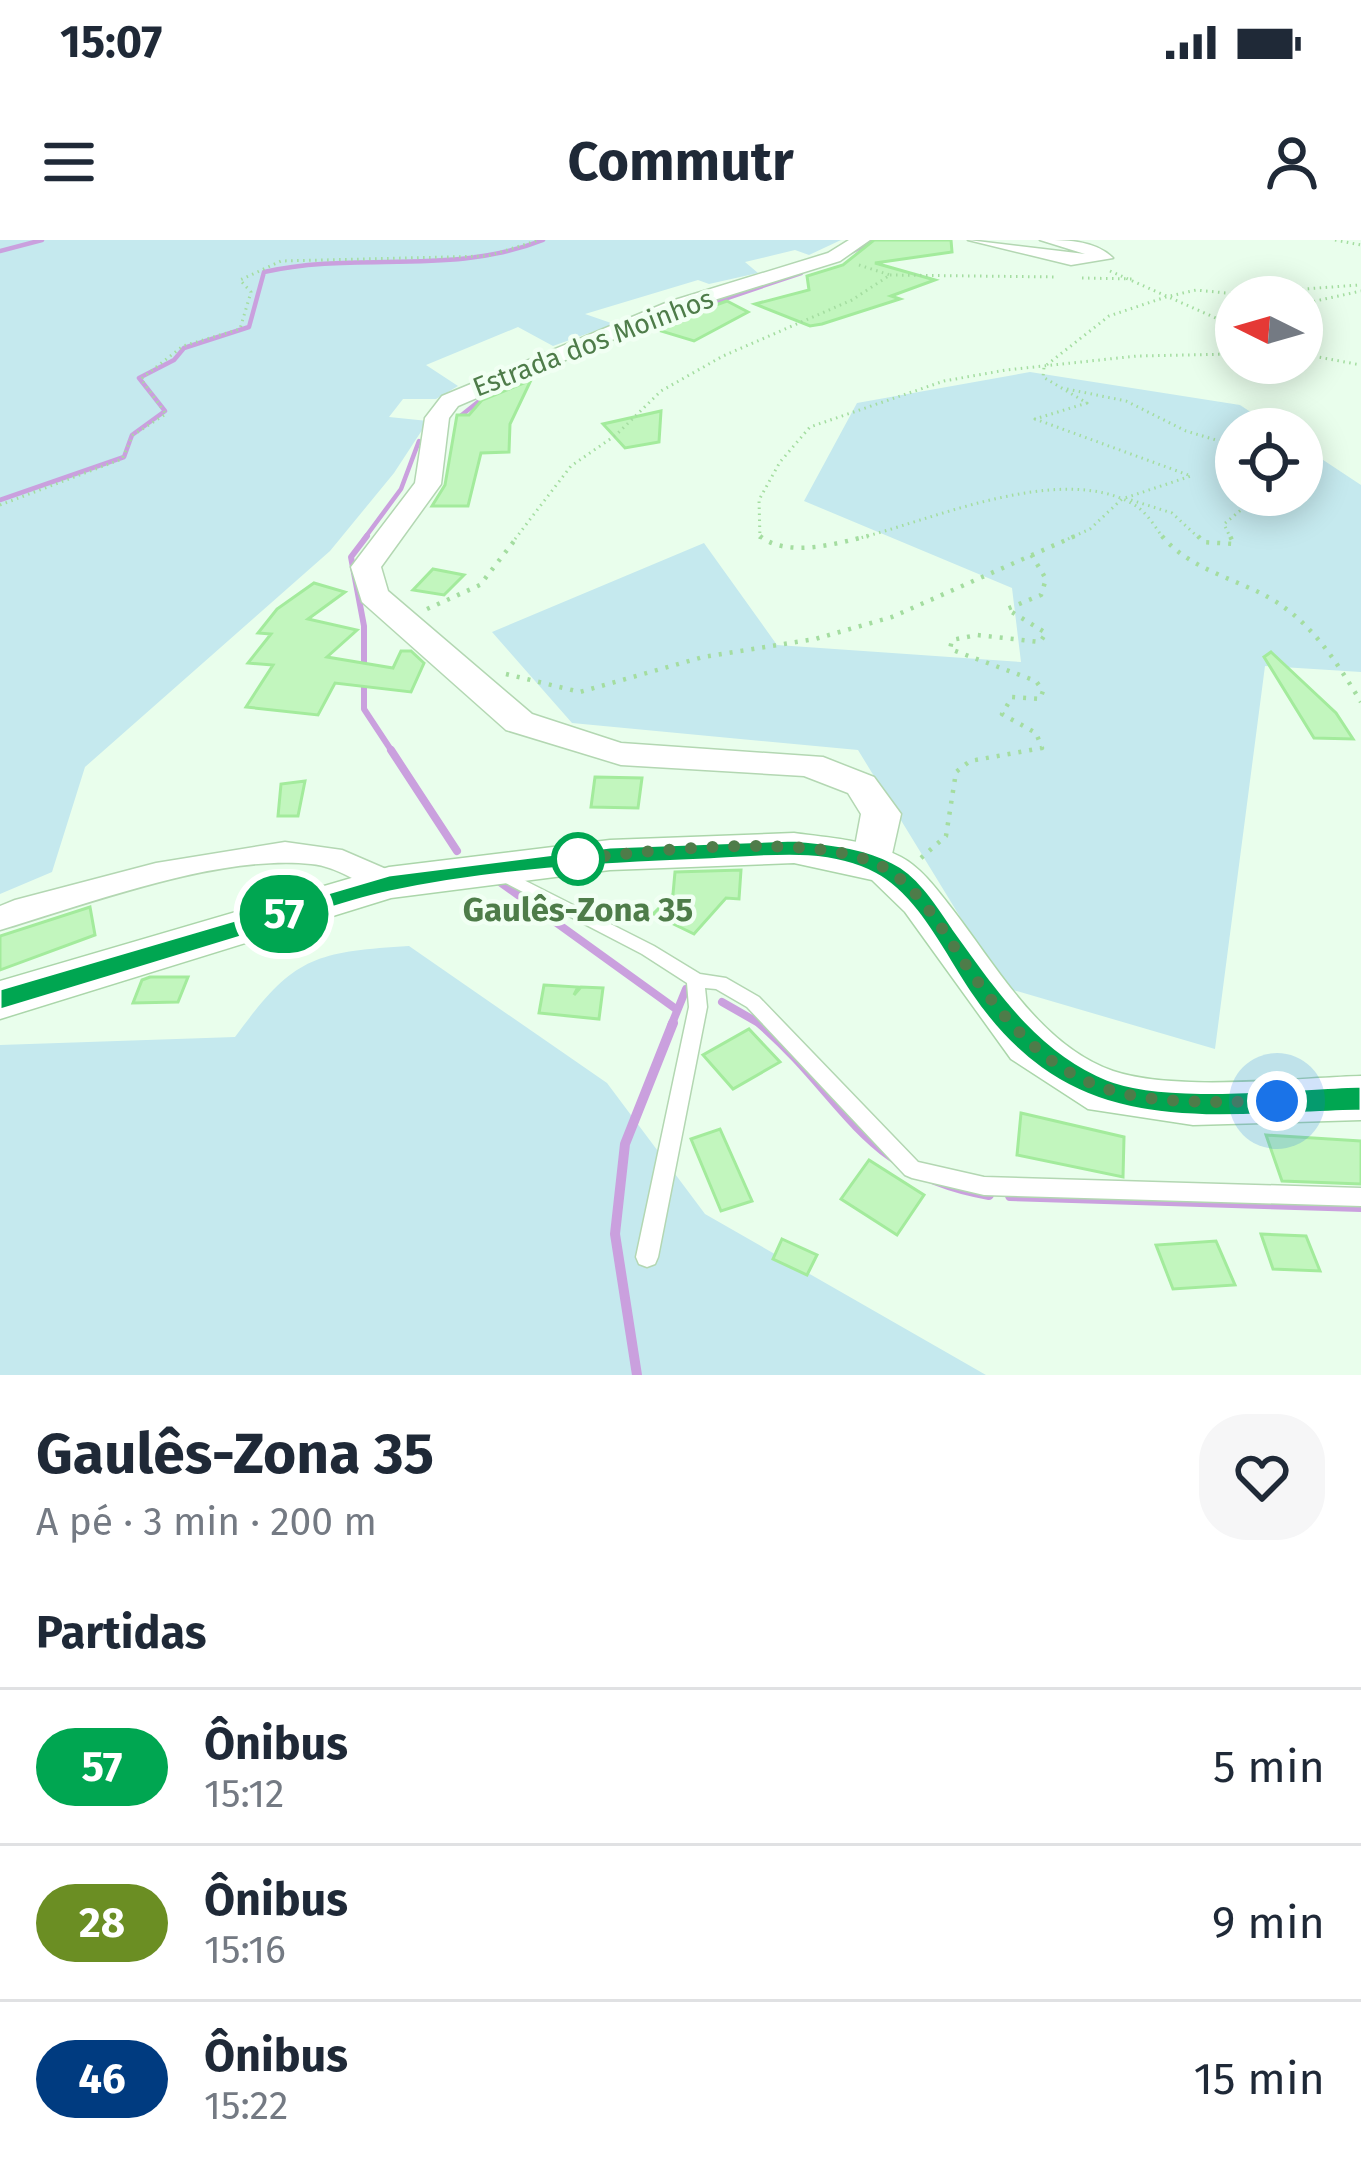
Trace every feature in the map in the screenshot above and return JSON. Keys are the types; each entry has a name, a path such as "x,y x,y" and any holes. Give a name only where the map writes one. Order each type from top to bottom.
{"main road":[{"path":"0,1000 389,883 490,868 730,848 834,851 886,870 1029,1045 1064,1071 1107,1093 1193,1103 1361,1099"}],"street":[{"name":"Estrada dos Moinhos","path":"861,240 834,257 675,307 467,392 440,408 428,484 366,567 373,595 402,625 519,722 585,746 659,758 810,765 862,785 881,814 886,870"},
{"path":"977,240 1052,257 1104,258 1096,251 1049,240"},
{"path":"0,918 225,860 286,852 326,857 389,883"},
{"path":"286,852 313,862 319,882 304,908"}],"lane":[{"path":"490,868 562,910 652,949 696,980 720,983 754,1001 912,1168 984,1186 1361,1197"},
{"path":"647,1257 698,1007 696,980"}],"path":[{"path":"0,505 122,459 133,435 166,414 141,379 183,346 240,329 251,292 240,280 258,270 281,261 488,256 539,240"},
{"path":"1335,240 1361,245"},
{"path":"834,257 890,275 1133,279"},
{"path":"1103,269 1215,318"},
{"path":"402,625 480,585 571,466 616,435 661,391 723,356 852,300 890,275"},
{"path":"454,668 466,664 580,692 704,656 815,639 892,617 1090,529 1122,499 1191,476 1035,419 1087,403 1043,377 1044,367 1109,316 1196,290 1236,294 1360,286"},
{"path":"1323,295 1360,286"},
{"path":"1215,354 1136,356 944,381 810,428 780,462 759,500 760,539 778,549 854,539 972,504 1038,493 1157,504 1189,524 1202,542 1234,544 1224,524 1234,516"},
{"path":"1323,360 1361,365"},
{"path":"1062,388 1126,401 1215,440"},
{"path":"1122,499 1142,508 1154,531 1184,558 1298,613 1329,647 1361,702"},
{"path":"886,870 946,836 956,772 970,761 1042,748 1036,733 1002,714 1012,698 1040,699 1043,692 1036,681 950,649 952,640 977,635 1040,642 1046,632 1006,609 1041,595 1046,579 1031,554"}],"shaded area":[{"path":"0,240 841,240 809,255 795,250 745,262 758,273 709,284 698,280 585,314 614,324 553,346 518,327 426,365 458,386 436,399 403,399 389,417 428,421 394,473 330,551 85,767 52,872 0,894"},
{"path":"1030,372 1240,405 1244,408 1215,408 1215,516 1323,516 1323,460 1361,485 1361,672 1265,666 1215,1049 1003,987 858,750 572,723 492,632 704,543 777,645 1021,662 1012,588 804,501 857,403"},
{"path":"409,946 607,1083 705,1214 986,1375 0,1375 0,1045 235,1037 273,990 307,964 349,952"}],"building":[{"path":"874,240 951,240 952,252 875,263 935,280 891,296 900,299 822,324 810,326 755,304 809,290 807,276 843,265"},
{"path":"727,301 748,312 694,341 651,328"},
{"path":"531,380 510,424 509,452 481,453 468,506 432,506 445,485 457,415 469,415 482,400"},
{"path":"661,411 659,442 625,448 603,424"},
{"path":"433,569 464,575 444,595 413,590"},
{"path":"314,583 345,592 308,619 357,630 327,657 393,668 401,651 411,651 424,663 411,692 335,683 318,715 246,707 273,665 248,663 271,634 258,633 277,609"},
{"path":"1271,652 1336,713 1353,739 1314,738 1264,657"},
{"path":"595,777 642,778 638,808 591,807"},
{"path":"305,781 298,816 278,816 281,784"},
{"path":"741,870 739,899 726,898 694,934 653,914 673,894 675,872"},
{"path":"90,907 95,935 0,970 0,936"},
{"path":"188,977 178,1002 133,1003 142,980"},
{"path":"544,985 578,987 574,995 581,987 603,988 599,1019 539,1013"},
{"path":"749,1029 780,1062 733,1089 703,1055"},
{"path":"1021,1113 1124,1137 1123,1177 1017,1155"},
{"path":"720,1129 752,1201 721,1211 691,1139"},
{"path":"1266,1135 1361,1141 1361,1184 1282,1181"},
{"path":"869,1160 924,1195 897,1235 841,1199"},
{"path":"1261,1234 1306,1236 1320,1271 1273,1269"},
{"path":"782,1239 817,1255 807,1275 773,1259"},
{"path":"1216,1241 1235,1285 1173,1289 1156,1245"}],"waterway":[{"path":"0,251 42,240"},
{"path":"0,500 124,457 132,435 165,411 139,378 174,360 184,348 249,327 264,272 334,263 475,257 543,240"},
{"path":"843,256 875,240"},
{"path":"639,328 801,273"},
{"path":"458,418 498,386"},
{"path":"364,539 401,489 419,441"},
{"path":"367,536 351,557 364,626 364,709 393,753"},
{"path":"391,750 457,851"},
{"path":"497,880 676,1009"},
{"path":"671,1026 686,989"},
{"path":"722,1002 762,1025"},
{"path":"637,1375 615,1234 625,1144 673,1023"},
{"path":"762,1025 885,1151 947,1185 989,1195"},
{"path":"1010,1196 1361,1207"}],"bus line":[{"name":"57","path":"0,1000 389,883 610,855 794,848 834,851 888,869 921,901 988,997 1029,1045 1064,1071 1107,1093 1193,1103 1361,1099"}],"place":[{"name":"Gaulês-Zona 35","path":"578,859"}],"route":[{"path":"578,859 570,860 794,848 834,851 873,862 888,869 921,901 988,997 1029,1045 1064,1071 1107,1093 1146,1101 1277,1101"}]}
